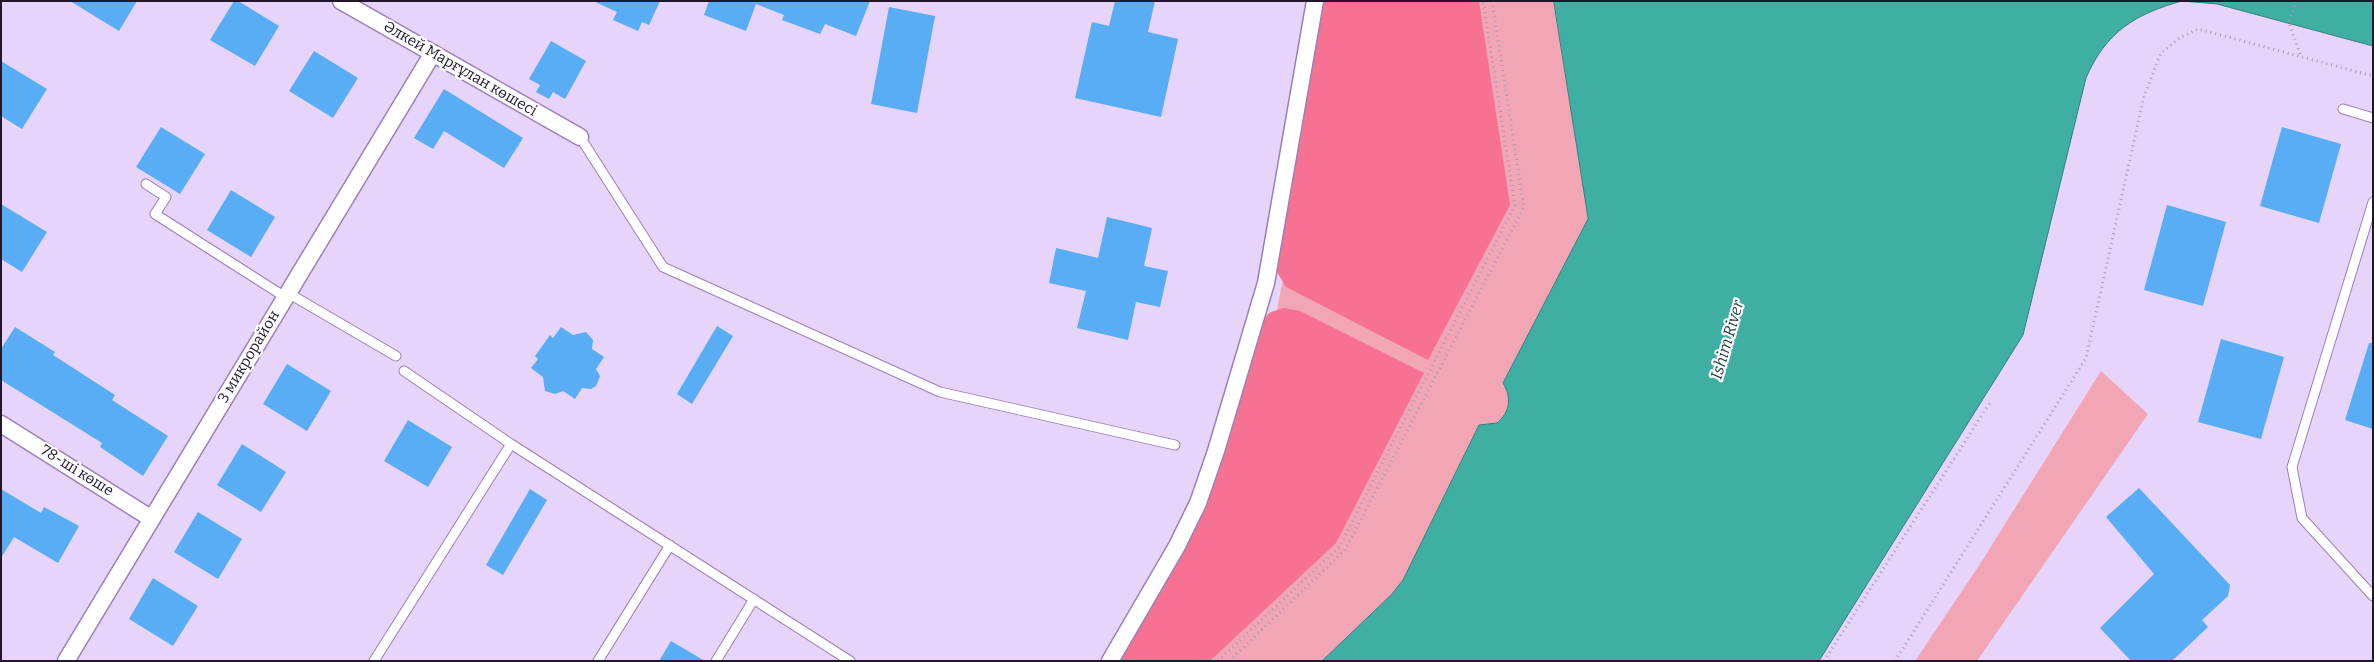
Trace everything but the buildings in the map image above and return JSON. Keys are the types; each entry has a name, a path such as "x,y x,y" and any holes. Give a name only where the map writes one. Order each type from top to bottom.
{"street":[{"name":"Әлкей Марғұлан көшесі","path":"341,1 580,137"},
{"path":"1110,661 1177,546 1198,503 1216,451 1266,283 1315,1"},
{"name":"3 микрорайон","path":"66,661 433,53"},
{"name":"78-ші көше","path":"1,424 152,519"}],"lane":[{"path":"2343,108 2373,118"},
{"path":"580,137 663,267 940,392 1175,445"},
{"path":"146,184 166,197 156,214 287,295 396,356"},
{"path":"2373,202 2292,467 2302,518 2373,596"},
{"path":"404,372 511,444 850,661"},
{"path":"374,661 511,444"},
{"path":"598,661 670,545"},
{"path":"716,661 754,599"}],"path":[{"path":"1218,661 1338,547 1515,205 1483,1"},
{"path":"1229,661 1345,550 1524,207 1492,1"},
{"path":"2296,1 2289,23 2302,57"},
{"path":"1895,661 2086,358 2144,96 2161,53 2181,37 2198,29 2373,76"},
{"path":"1824,661 1991,401"}],"shaded area":[{"path":"1322,1 1479,1 1510,205 1428,360 1286,287 1274,267"},
{"path":"1335,1 1554,1 1588,219 1503,383 1509,399 1505,414 1497,423 1479,426 1403,580 1392,594 1322,661 1135,661 1206,528 1269,353"},
{"path":"1284,308 1300,311 1424,373 1336,543 1210,661 1119,661 1195,529 1214,482 1262,319 1271,312"},
{"path":"2101,371 2148,414 1977,661 1915,661 1980,564"}],"water":[{"name":"Ishim River","path":"1554,1 2182,1 2150,12 2124,27 2103,48 2094,62 2086,78 2023,335 1819,661 1322,661 1392,594 1403,580 1479,425 1497,423 1505,414 1508,394 1503,383 1588,219"},
{"path":"2182,1 2373,1 2373,46 2217,4"}]}
